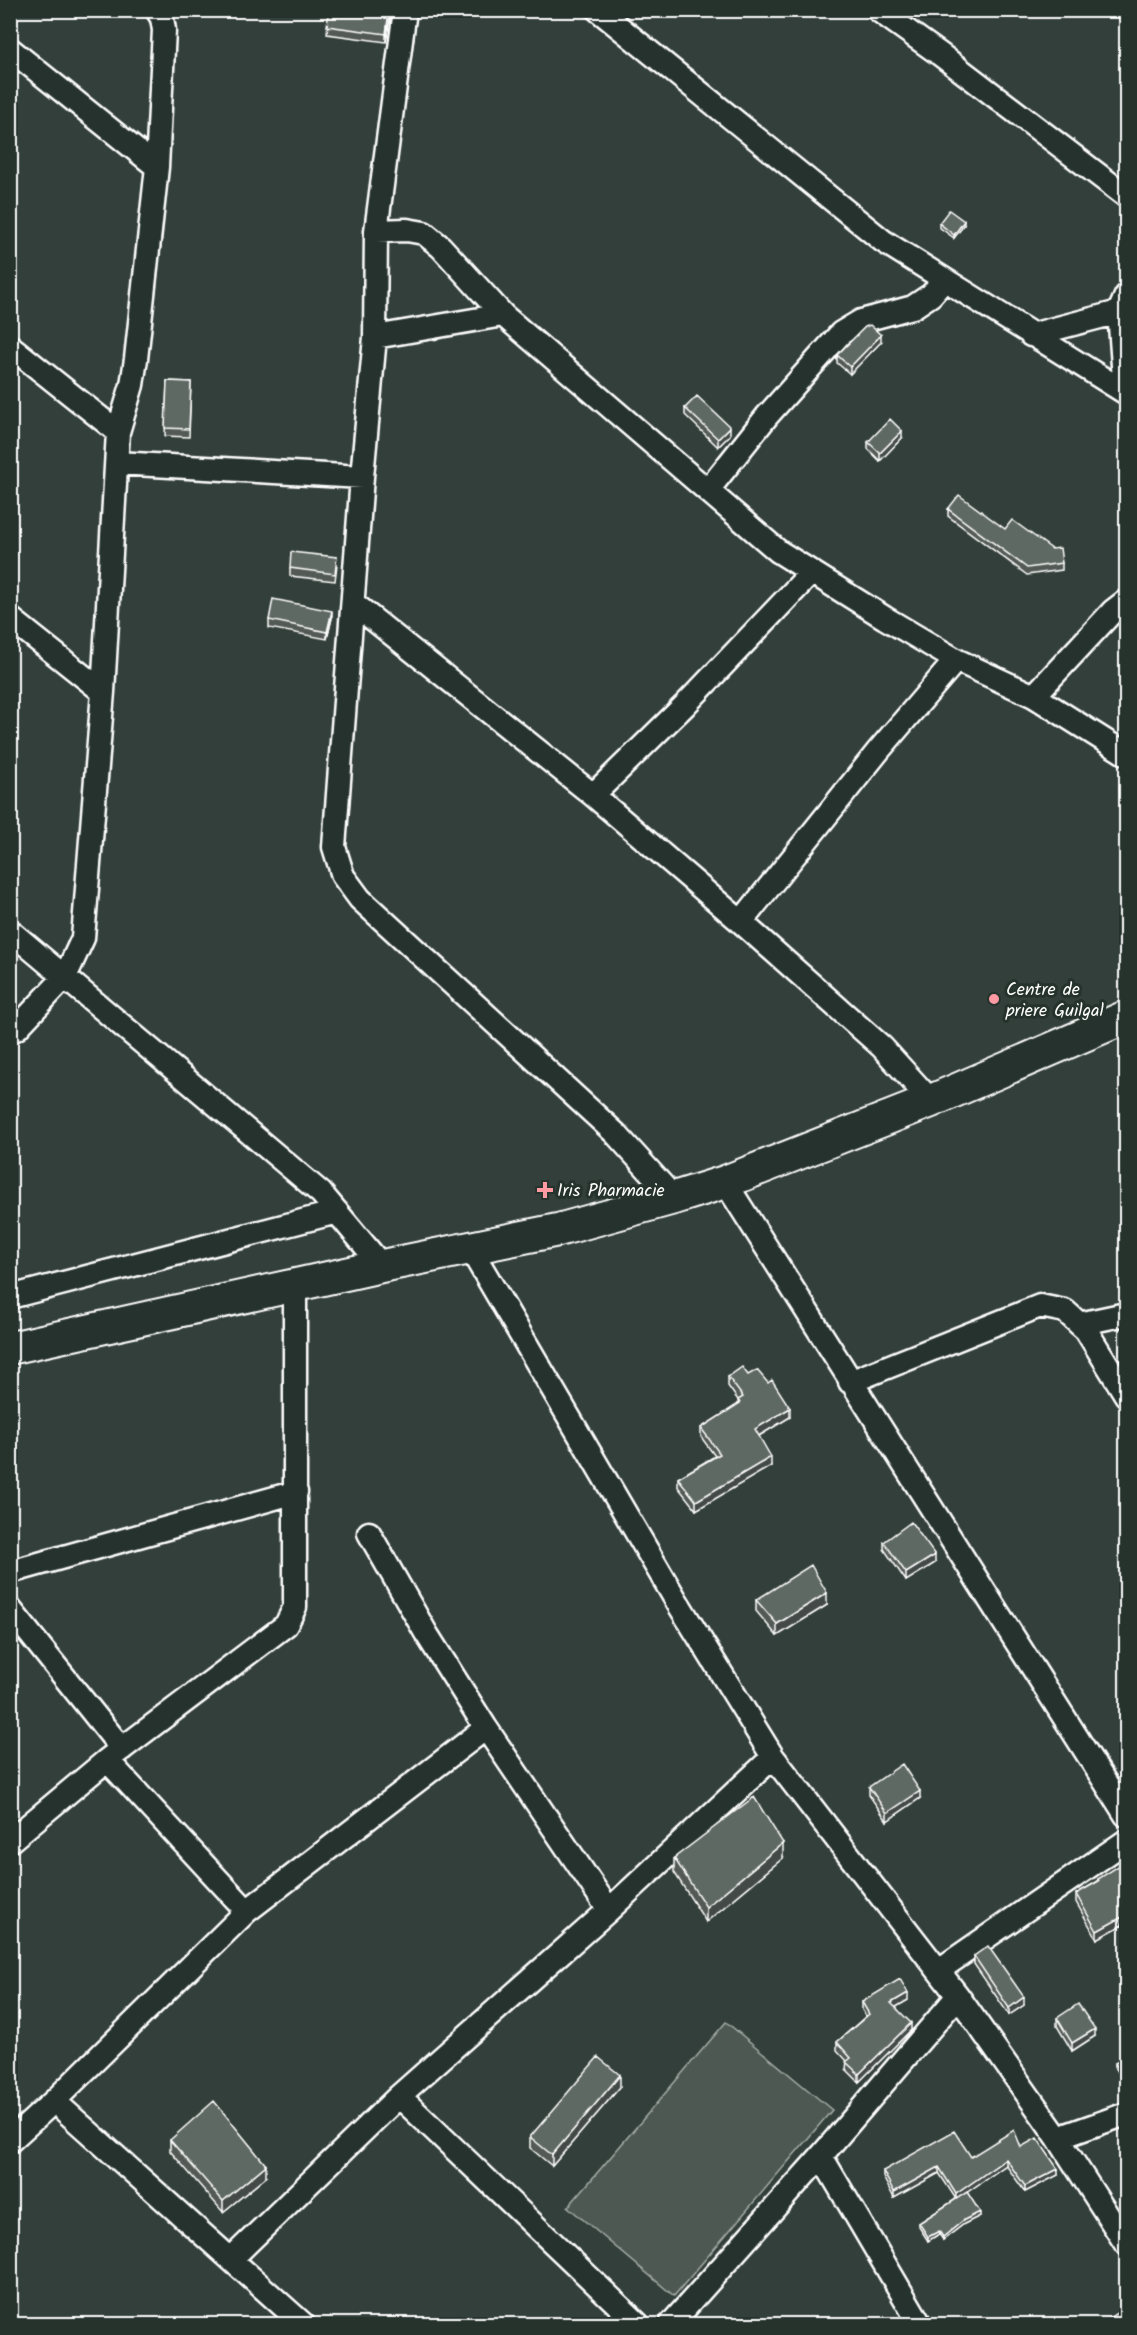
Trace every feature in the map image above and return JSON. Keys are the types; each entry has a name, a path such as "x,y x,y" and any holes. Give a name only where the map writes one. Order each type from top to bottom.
{"street":[{"path":"10,1032 17,1028 65,977 83,938 103,692 118,432 132,385 136,359 157,167 164,30 162,18 157,10"},
{"path":"405,10 376,231 375,337 334,847 343,876 360,900 616,1134 674,1198"},
{"path":"598,10 883,241 1126,393"},
{"path":"878,10 941,55 1126,196"},
{"path":"10,49 157,167"},
{"path":"376,231 407,230 424,233 441,247 503,315 778,551 956,660 1034,696 1126,754"},
{"path":"708,490 767,416 841,333 861,321 913,307 932,295 944,280"},
{"path":"1031,335 1123,304 1126,393"},
{"path":"375,337 503,315"},
{"path":"10,346 118,432"},
{"path":"117,463 362,477"},
{"path":"593,795 685,705 812,572"},
{"path":"1034,696 1113,611 1126,601"},
{"path":"353,603 593,795 741,922 882,1047 931,1101"},
{"path":"10,618 103,692"},
{"path":"741,922 879,750 956,660"},
{"path":"10,931 321,1192 382,1266"},
{"path":"10,1348 382,1266 558,1230 674,1198 725,1182 931,1101 1126,1017"},
{"path":"725,1182 1126,1815"},
{"path":"10,1297 337,1212"},
{"path":"470,1248 676,1600 773,1757 958,1996 1058,2138 1126,2244"},
{"path":"10,1841 115,1754 286,1625 295,1607 295,1285"},
{"path":"850,1382 1040,1306 1065,1311 1086,1330 1120,1373 1126,1395"},
{"path":"1079,1324 1126,1314"},
{"path":"10,1572 296,1492"},
{"path":"369,1533 426,1633 486,1728 609,1910"},
{"path":"10,1609 115,1754 247,1911"},
{"path":"10,2141 54,2101 247,1911 486,1728"},
{"path":"231,2259 399,2096 609,1910 773,1757"},
{"path":"939,1970 1126,1841"},
{"path":"671,2325 821,2156 958,1996"},
{"path":"399,2096 638,2325"},
{"path":"54,2101 303,2325"},
{"path":"1058,2138 1126,2114"},
{"path":"821,2156 920,2325"}],"shaded area":[{"path":"726,2022 832,2110 674,2296 568,2207"}],"building":[{"path":"329,10 389,10 386,34 327,26"},
{"path":"949,210 964,221 954,235 939,223"},
{"path":"870,325 881,335 850,367 837,355 865,327"},
{"path":"167,381 191,382 189,429 165,428"},
{"path":"697,396 730,427 718,439 685,408"},
{"path":"890,419 902,431 880,453 868,442"},
{"path":"959,495 1005,529 1012,520 1052,549 1060,548 1062,563 1027,568 948,509"},
{"path":"291,552 337,557 335,574 290,568"},
{"path":"273,599 332,611 327,632 269,620"},
{"path":"742,1367 748,1375 757,1370 768,1383 772,1380 790,1408 755,1429 771,1457 696,1501 678,1478 720,1454 701,1428 740,1403 738,1400 743,1397 728,1377"},
{"path":"911,1522 935,1555 906,1573 884,1542"},
{"path":"811,1565 827,1593 777,1624 756,1600"},
{"path":"902,1764 920,1791 887,1813 869,1787"},
{"path":"754,1797 783,1843 706,1907 674,1858"},
{"path":"1120,1865 1126,1876 1126,1924 1122,1917 1097,1931 1076,1894 1099,1881 1098,1879"},
{"path":"988,1946 1024,1997 1009,2008 974,1956"},
{"path":"900,1979 908,1993 891,2003 911,2023 859,2074 846,2062 851,2058 837,2042 869,2014 862,2002"},
{"path":"1078,2004 1095,2029 1072,2043 1057,2018"},
{"path":"598,2057 620,2075 552,2155 530,2137"},
{"path":"1126,2058 1126,2081 1115,2063"},
{"path":"214,2101 266,2165 223,2201 170,2140"},
{"path":"1014,2130 1021,2147 1037,2138 1058,2169 1025,2186 1006,2159 956,2194 939,2167 894,2192 883,2171 954,2131 971,2157"},
{"path":"967,2192 980,2212 964,2220 943,2237 939,2231 928,2237 919,2223"},
{"path":"1126,2307 1126,2325 1098,2325"}],"place":[{"name":"Centre de priere Guilgal","path":"994,999"},
{"name":"Iris Pharmacie","path":"545,1190"}]}
